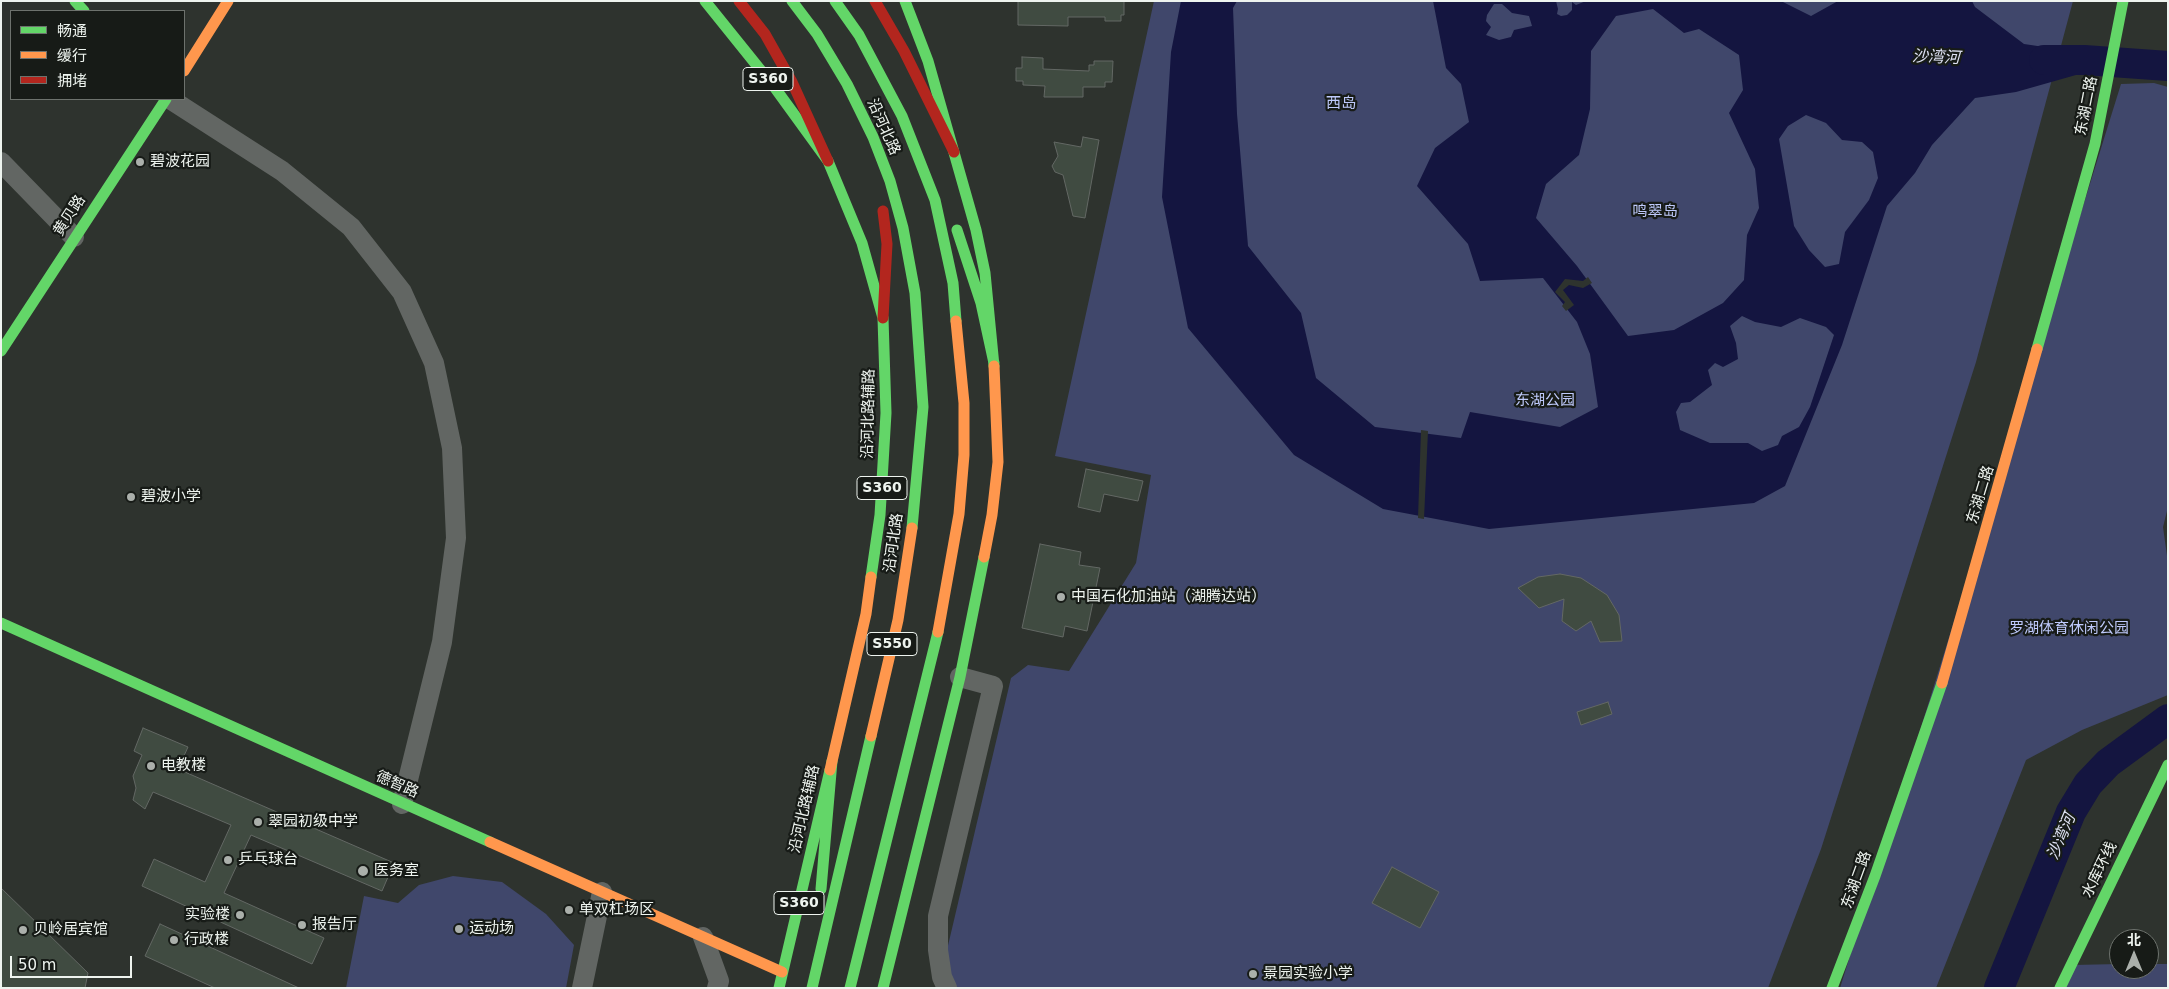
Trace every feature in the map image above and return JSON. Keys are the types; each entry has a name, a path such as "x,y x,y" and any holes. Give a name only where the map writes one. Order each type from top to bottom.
{"main road":[{"path":"185,68 228,1"},
{"name":"沿河北路辅路","path":"705,1 775,88 828,161 862,243 883,318 886,413 880,515 866,614 779,988"},
{"path":"739,1 765,34 788,74 828,161"},
{"name":"沿河北路","path":"792,1 817,34 847,84 873,137 890,181 898,209 915,293 923,407 913,522 898,620 812,986"},
{"name":"沿河北路","path":"835,1 859,35 902,116 935,200 953,283 964,394 964,454 959,514 940,623 850,988"},
{"path":"875,1 904,51 954,152"},
{"path":"885,986 960,677 992,515 998,462 994,363 985,273 928,61 905,1"},
{"name":"东湖二路","path":"1832,988 1875,876 1940,691 2019,417 2102,110 2123,1"},
{"name":"黄贝路","path":"2,349 165,100"},
{"path":"902,116 933,171 953,218 981,303 994,363"},
{"path":"873,137 887,244 883,318"},
{"name":"德智路","path":"1,623 402,804 782,972"},
{"path":"812,986 832,761"},
{"name":"水库环线","path":"2060,988 2168,765"}],"street":[{"path":"172,100 282,171 351,228 402,292 434,363 452,448 456,538 442,642 402,804"},
{"path":"1,162 74,237"},
{"path":"947,988 942,977 938,950 938,916 993,686 960,677"},
{"path":"582,988 602,892"},
{"path":"703,937 719,981 717,988"}],"green space":[{"name":"东湖公园","path":"1154,1 2073,1 1976,362 1821,849 1768,988 938,988 1011,678 1028,665 1069,671 1136,563 1151,475 1055,456"},
{"name":"罗湖体育休闲公园","path":"2154,83 2168,87 2168,507 2163,527 2168,563 2168,695 2082,730 2026,760 1936,988 1840,988 2121,84"},
{"name":"运动场","path":"453,876 502,882 546,914 574,945 566,988 346,988 364,896 398,903 419,885"},
{"path":"2109,964 2109,979 2159,979 2159,964 2168,964 2168,988 2058,988 2073,965"}],"water":[{"path":"1181,1 1237,1 1233,8 1237,114 1248,246 1301,313 1316,378 1375,427 1461,438 1470,412 1560,427 1598,407 1590,354 1577,322 1543,278 1480,281 1468,244 1417,186 1435,148 1469,122 1461,84 1446,68 1433,1 1556,1 1557,14 1561,16 1567,15 1572,10 1572,2 1576,5 1586,1 1781,1 1811,16 1838,1 1972,1 1975,7 2024,44 2085,53 2083,73 2016,92 1975,98 1932,145 1915,173 1887,206 1842,345 1785,486 1754,503 1489,529 1383,509 1294,455 1188,328 1162,197 1171,52","holes":["1494,4 1502,4 1512,13 1529,16 1532,26 1514,30 1511,37 1499,40 1486,35 1491,27 1486,21 1487,15","1653,9 1684,33 1699,29 1739,55 1743,90 1729,113 1755,169 1759,208 1747,235 1744,280 1723,303 1674,330 1628,336 1577,266 1536,218 1546,184 1579,155 1590,109 1591,51 1616,16","1806,115 1826,123 1842,140 1862,142 1873,152 1878,178 1869,200 1845,232 1839,264 1825,267 1809,250 1794,226 1779,139 1788,126","1742,316 1755,322 1781,327 1800,318 1826,327 1834,335 1810,407 1799,427 1782,436 1778,445 1762,451 1748,443 1710,443 1680,430 1676,412 1681,403 1690,402 1712,385 1708,370 1715,363 1723,367 1738,359 1736,343 1730,326"]}],"pier":[{"path":"1588,277 1592,283 1583,288 1569,285 1563,290 1574,305 1566,311 1562,306 1565,302 1555,292 1565,279 1583,281"},
{"path":"1421,430 1428,431 1424,519 1418,518"}],"building":[{"path":"1018,1 1124,1 1124,15 1121,15 1121,21 1105,21 1105,17 1068,17 1068,26 1018,25"},
{"path":"1022,57 1043,58 1043,69 1089,71 1089,65 1094,65 1094,61 1113,61 1112,82 1105,82 1105,87 1083,87 1083,97 1044,97 1045,86 1023,85 1023,81 1016,81 1016,68 1022,68"},
{"path":"1083,137 1099,140 1085,218 1073,216 1063,175 1055,172 1052,166 1058,156 1054,142 1081,147"},
{"path":"1086,469 1143,481 1138,501 1104,494 1100,512 1078,507"},
{"name":"中国石化加油站（湖腾达站）","path":"1040,544 1081,552 1079,565 1100,568 1087,631 1065,626 1063,637 1022,628"},
{"path":"1560,574 1581,578 1607,595 1619,615 1622,641 1600,642 1591,621 1576,631 1562,621 1564,599 1539,608 1518,588 1538,577"},
{"path":"1608,702 1612,714 1581,725 1577,712"},
{"path":"143,728 188,747 178,769 394,863 382,891 251,835 224,893 324,938 312,964 142,886 154,859 205,882 231,825 153,792 145,809 133,800 136,788 133,776 142,755 134,751"},
{"path":"1392,867 1439,892 1420,928 1372,903"},
{"name":"贝岭居宾馆","path":"1,888 88,973 85,988 1,988"},
{"name":"行政楼","path":"160,924 299,988 215,988 145,956"}],"waterway":[{"name":"沙湾河","path":"2044,60 2084,60 2168,66"},
{"name":"沙湾河","path":"1999,988 2071,812 2088,784 2108,763 2168,719"}],"traffic: fast":[{"path":"75,1 83,10"},
{"path":"705,1 775,88 828,161 862,243 883,318 886,413 880,515 871,577"},
{"path":"792,1 817,34 847,84 873,137 890,181 903,228 915,293 923,407 912,528"},
{"path":"835,1 859,35 902,116 935,200 953,283 956,321"},
{"path":"905,1 928,61 976,230 985,273 994,366"},
{"path":"2037,349 2095,144 2123,1"},
{"path":"1,351 165,100"},
{"path":"957,230 981,303 994,363"},
{"path":"883,988 960,677 984,557"},
{"path":"1,623 490,842"},
{"path":"850,988 938,632"},
{"path":"1832,988 1875,876 1942,683"},
{"path":"812,988 871,736"},
{"path":"821,889 832,761"},
{"path":"2060,988 2168,765"},
{"path":"779,988 830,770"}],"traffic: slow":[{"path":"185,69 228,1"},
{"path":"938,632 959,514 964,455 964,403 956,321"},
{"path":"1942,683 2037,349"},
{"path":"984,557 992,515 998,462 994,366"},
{"path":"871,736 898,620 912,528"},
{"path":"830,770 866,614 871,577"},
{"path":"490,842 782,972"}],"traffic: jam":[{"path":"739,1 765,34 792,82 828,161"},
{"path":"875,1 904,51 954,152"},
{"path":"883,211 887,244 883,318"}],"place":[{"name":"碧波花园","path":"140,162"},
{"name":"碧波小学","path":"131,497"},
{"name":"中国石化加油站（湖腾达站）","path":"1061,597"},
{"name":"电教楼","path":"151,766"},
{"name":"翠园初级中学","path":"258,822"},
{"name":"乒乓球台","path":"228,860"},
{"name":"医务室","path":"363,871"},
{"name":"单双杠场区","path":"569,910"},
{"name":"实验楼","path":"240,915"},
{"name":"报告厅","path":"302,925"},
{"name":"运动场","path":"459,929"},
{"name":"贝岭居宾馆","path":"23,930"},
{"name":"行政楼","path":"174,940"},
{"name":"景园实验小学","path":"1253,974"}],"park label":[{"name":"西岛","path":"1341,104"},
{"name":"鸣翠岛","path":"1655,212"}]}
